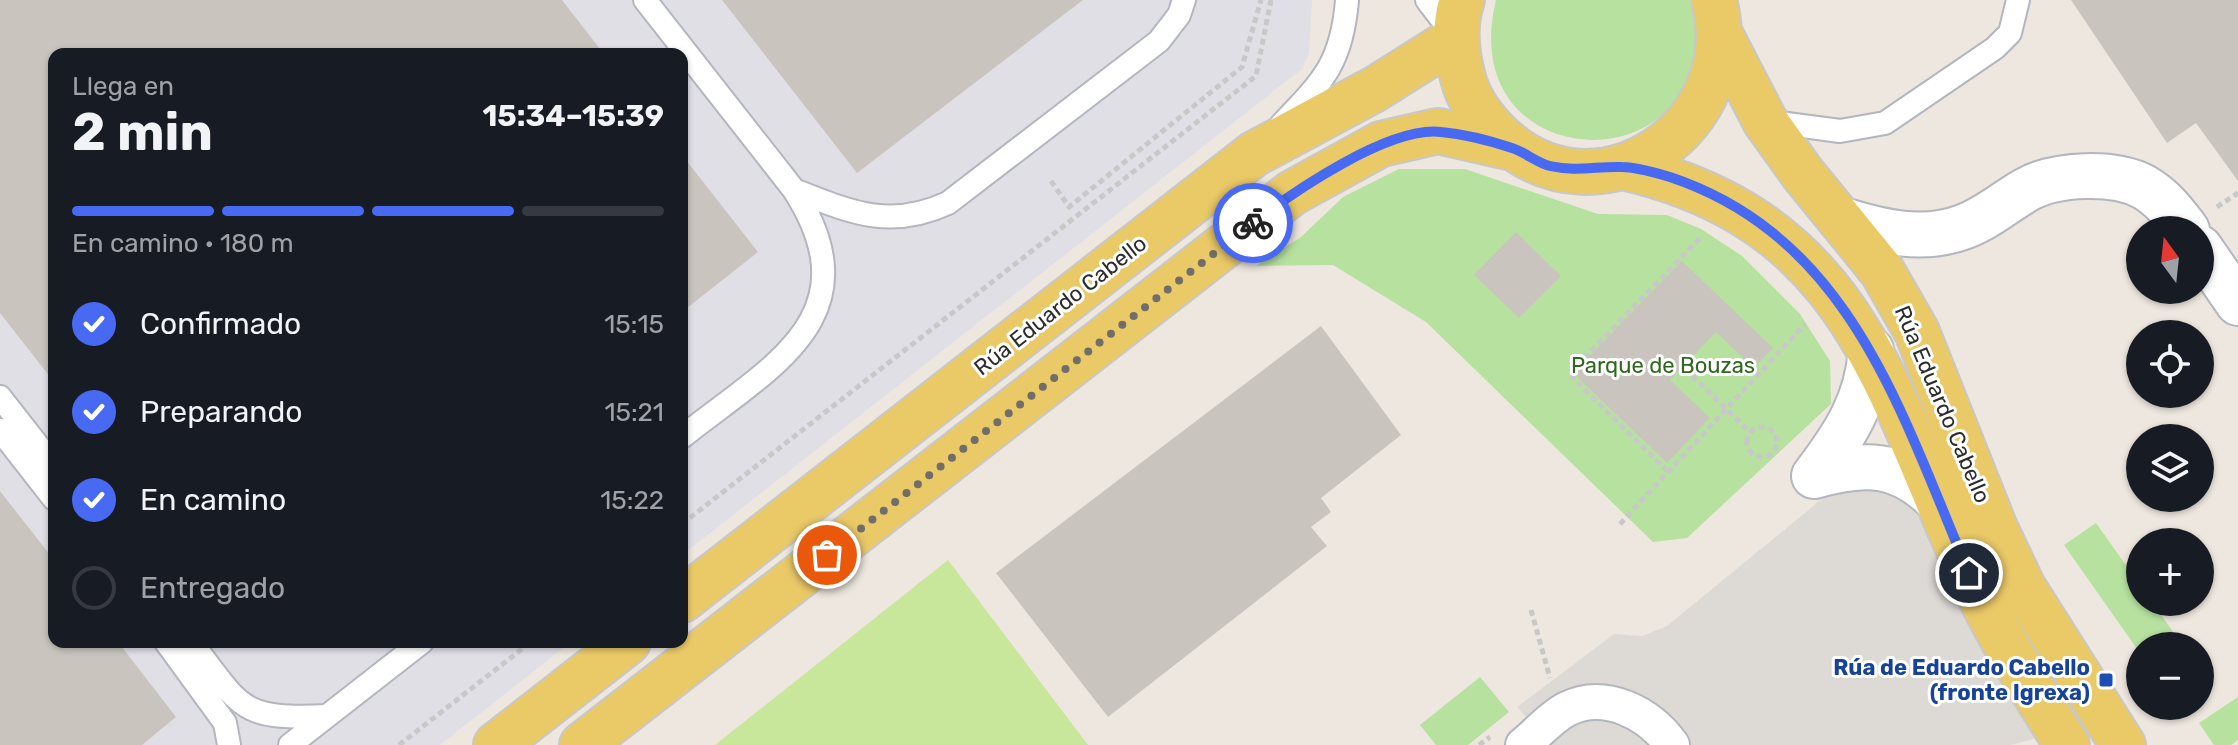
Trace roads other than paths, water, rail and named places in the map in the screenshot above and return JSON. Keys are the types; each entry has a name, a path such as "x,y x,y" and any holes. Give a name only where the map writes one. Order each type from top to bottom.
{"main road":[{"name":"Rúa Eduardo Cabello","path":"1717,17 1765,121 1803,174 1882,271 1917,332 1995,528 2023,587 2123,745"},
{"path":"582,745 1292,193 1381,144 1438,131 1513,148 1547,165 1585,171 1623,167 1663,148 1695,117 1715,78 1717,17"},
{"name":"Rúa Eduardo Cabello","path":"688,595 1254,154 1375,89 1459,19"},
{"path":"1459,19 1466,89 1485,123 1513,148"},
{"name":"Rúa Eduardo Cabello","path":"1623,167 1669,177 1710,194 1770,231 1804,259 1831,289 1871,350 2002,640 2067,745"},
{"path":"496,745 620,648"}],"street":[{"path":"1843,220 1883,232 1932,234 1963,227 2028,188 2059,177 2097,176 2142,186 2165,202 2176,216"},
{"path":"2214,268 2238,303"},
{"path":"1871,350 1862,402 1846,433 1814,476 1853,465 1878,467 1904,474 1924,486 1938,501"},
{"path":"1531,738 1564,711 1583,703 1618,705 1647,717 1672,745"}],"lane":[{"path":"645,0 683,48"},
{"path":"794,190 851,214 886,218 926,214 948,203 1159,41 1179,15 1184,0"},
{"path":"1254,154 1327,76 1345,34 1347,0"},
{"path":"1427,0 1459,19"},
{"path":"1765,121 1840,131 1885,123 1995,48 2010,33 2018,0"},
{"path":"688,55 794,190 815,223 824,259 823,288 815,314 799,341 688,432"},
{"path":"0,397 48,458"},
{"path":"0,430 48,491"},
{"path":"170,648 225,723 229,745"},
{"path":"196,648 237,701 253,711 279,718 327,716"},
{"path":"290,745 414,648"}],"place":[{"name":"Rúa de Eduardo Cabello (fronte Igrexa)","path":"2106,680"}],"park label":[{"name":"Parque de Bouzas","path":"1663,365"}]}
